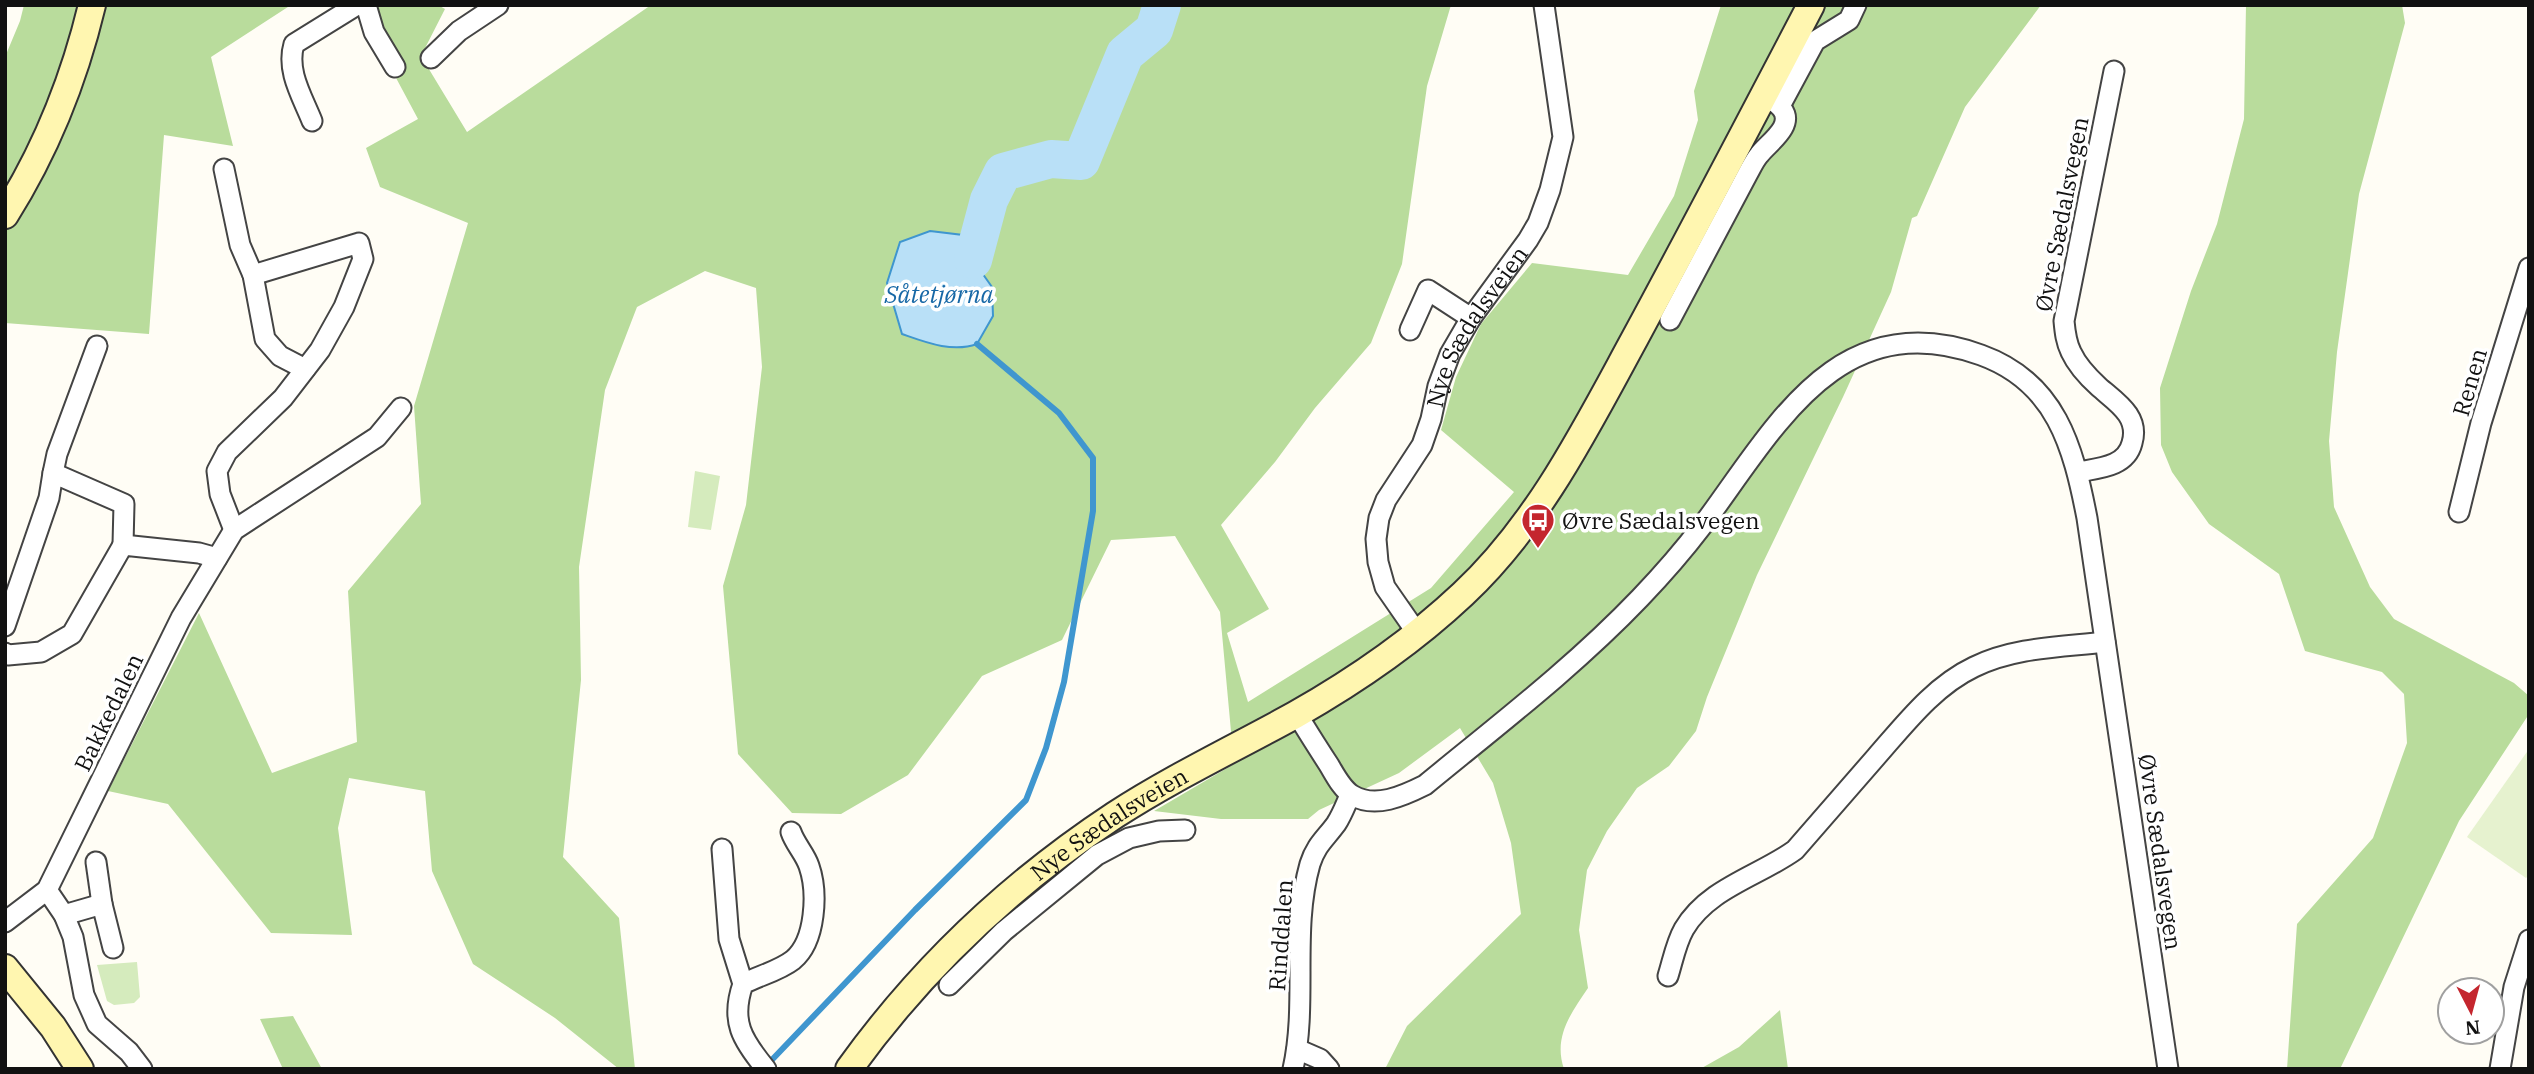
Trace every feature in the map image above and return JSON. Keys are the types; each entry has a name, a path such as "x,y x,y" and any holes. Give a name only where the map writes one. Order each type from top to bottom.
{"main road":[{"path":"5,215 33,167 60,107 81,48 92,5"},
{"name":"Nye Sædalsveien","path":"849,1069 930,969 994,909 1063,852 1115,815 1297,714 1366,672 1463,594 1497,558 1523,528 1577,445 1772,101 1811,5"},
{"path":"5,968 53,1027 80,1069"}],"street":[{"path":"312,121 292,73 290,59 294,44 357,5"},
{"path":"366,5 374,32 395,67"},
{"path":"431,58 459,31 498,5"},
{"name":"Nye Sædalsveien","path":"1417,633 1385,587 1377,551 1379,518 1387,499 1422,444 1438,386 1450,355 1471,318 1538,223 1559,161 1563,137 1544,5"},
{"name":"Nye Sædalsveien","path":"1670,320 1759,154 1782,130 1786,120 1785,112 1772,101 1815,41 1849,20 1856,5"},
{"name":"Øvre Sædalsvegen","path":"2078,472 2108,467 2121,460 2130,451 2134,439 2134,427 2128,414 2097,385 2071,353 2066,340 2064,321 2066,300 2114,71"},
{"path":"224,169 240,245 253,275 265,339 280,356 305,369"},
{"path":"234,530 220,494 218,471 227,452 283,398 320,350 344,307 363,259 359,243 253,275"},
{"name":"Renen","path":"2459,512 2482,423 2529,268"},
{"path":"1410,330 1427,290 1471,318"},
{"name":"Øvre Sædalsvegen","path":"1350,795 1366,800 1384,800 1402,796 1425,785 1598,641 1668,568 1788,411 1817,381 1840,364 1863,352 1914,343 1941,344 1990,358 2015,371 2050,406 2062,426 2078,472 2168,1069"},
{"path":"5,626 49,498 57,454 97,346"},
{"name":"Bakkedalen","path":"5,922 47,890 181,618 234,530 377,437 401,408"},
{"path":"6,656 41,652 72,634 123,545 124,504 53,473"},
{"path":"123,545 200,553 217,558"},
{"path":"1668,976 1684,928 1700,909 1722,892 1776,864 1795,850 1917,710 1945,686 1973,667 2000,657 2038,649 2105,642"},
{"path":"1297,714 1350,795"},
{"name":"Rinddalen","path":"1293,1069 1297,1049 1301,973 1300,923 1304,888 1311,861 1323,837 1336,824 1350,795"},
{"path":"949,985 1004,931 1097,855 1129,838 1159,831 1185,830"},
{"path":"743,984 791,962 808,938 813,903 812,882 808,864 791,832"},
{"path":"722,849 729,939 743,984 737,1001 737,1020 743,1036 762,1064"},
{"path":"96,862 102,905 113,948"},
{"path":"47,890 64,915 73,937 84,995 97,1024 130,1052 142,1069"},
{"path":"64,915 102,905"},
{"path":"2500,1069 2514,987 2529,940"},
{"path":"1297,1049 1320,1059 1329,1069"}],"green space":[{"path":"24,5 291,5 211,57 233,146 164,135 149,334 5,323 5,57"},
{"path":"357,5 438,5 445,9 421,56 467,132 651,5 1451,5 1427,86 1402,264 1371,343 1221,525 1269,609 1227,633 1248,702 1431,588 1514,492 1441,430 1456,377 1481,324 1532,263 1628,275 1674,196 1698,120 1694,91 1721,5 2041,5 1965,107 1917,216 1912,218 1891,292 1757,575 1707,697 1696,731 1669,766 1637,788 1607,831 1587,870 1579,930 1588,988 1570,1016 1562,1036 1561,1057 1564,1069 1385,1069 1407,1026 1521,914 1511,843 1493,783 1460,728 1399,773 1319,810 1308,819 1221,819 1154,811 1234,764 1220,612 1175,536 1111,540 1062,640 982,676 908,775 841,814 792,813 738,754 723,586 746,505 762,367 756,288 705,271 637,307 605,390 579,567 581,680 563,857 619,918 635,1069 619,1069 555,1018 473,964 432,871 425,791 349,778 338,828 352,935 271,933 168,804 108,791 199,613 272,773 357,742 348,591 421,504 414,406 468,223 380,187 366,148 418,119","holes":["963,235 973,260 992,287 993,316"]},
{"path":"2246,5 2402,5 2405,23 2359,194 2337,352 2329,441 2334,507 2370,587 2394,619 2514,683 2529,696 2529,714 2459,821 2340,1069 2287,1069 2297,924 2373,838 2407,743 2404,694 2382,672 2305,651 2279,574 2209,524 2172,472 2161,445 2160,388 2191,291 2217,224 2244,119"},
{"path":"695,471 720,476 711,530 688,527"},
{"path":"2529,749 2529,875 2526,878 2467,837"},
{"path":"137,962 140,997 134,1003 114,1005 107,1001 97,965"},
{"path":"1780,1010 1788,1069 1700,1069 1739,1047"},
{"path":"293,1016 322,1069 283,1069 260,1019"}],"water":[{"name":"Såtetjørna","path":"930,231 963,235 973,260 992,287 993,316 977,344 948,347 902,334 887,283 900,242"}],"waterway":[{"path":"973,260 989,200 1003,172 1051,159 1081,161 1125,54 1154,30 1162,5"},
{"path":"767,1065 915,910 1026,800 1046,748 1064,682 1093,511 1093,458 1059,413 977,344"}],"place":[{"name":"Øvre Sædalsvegen","path":"1538,550"}]}
